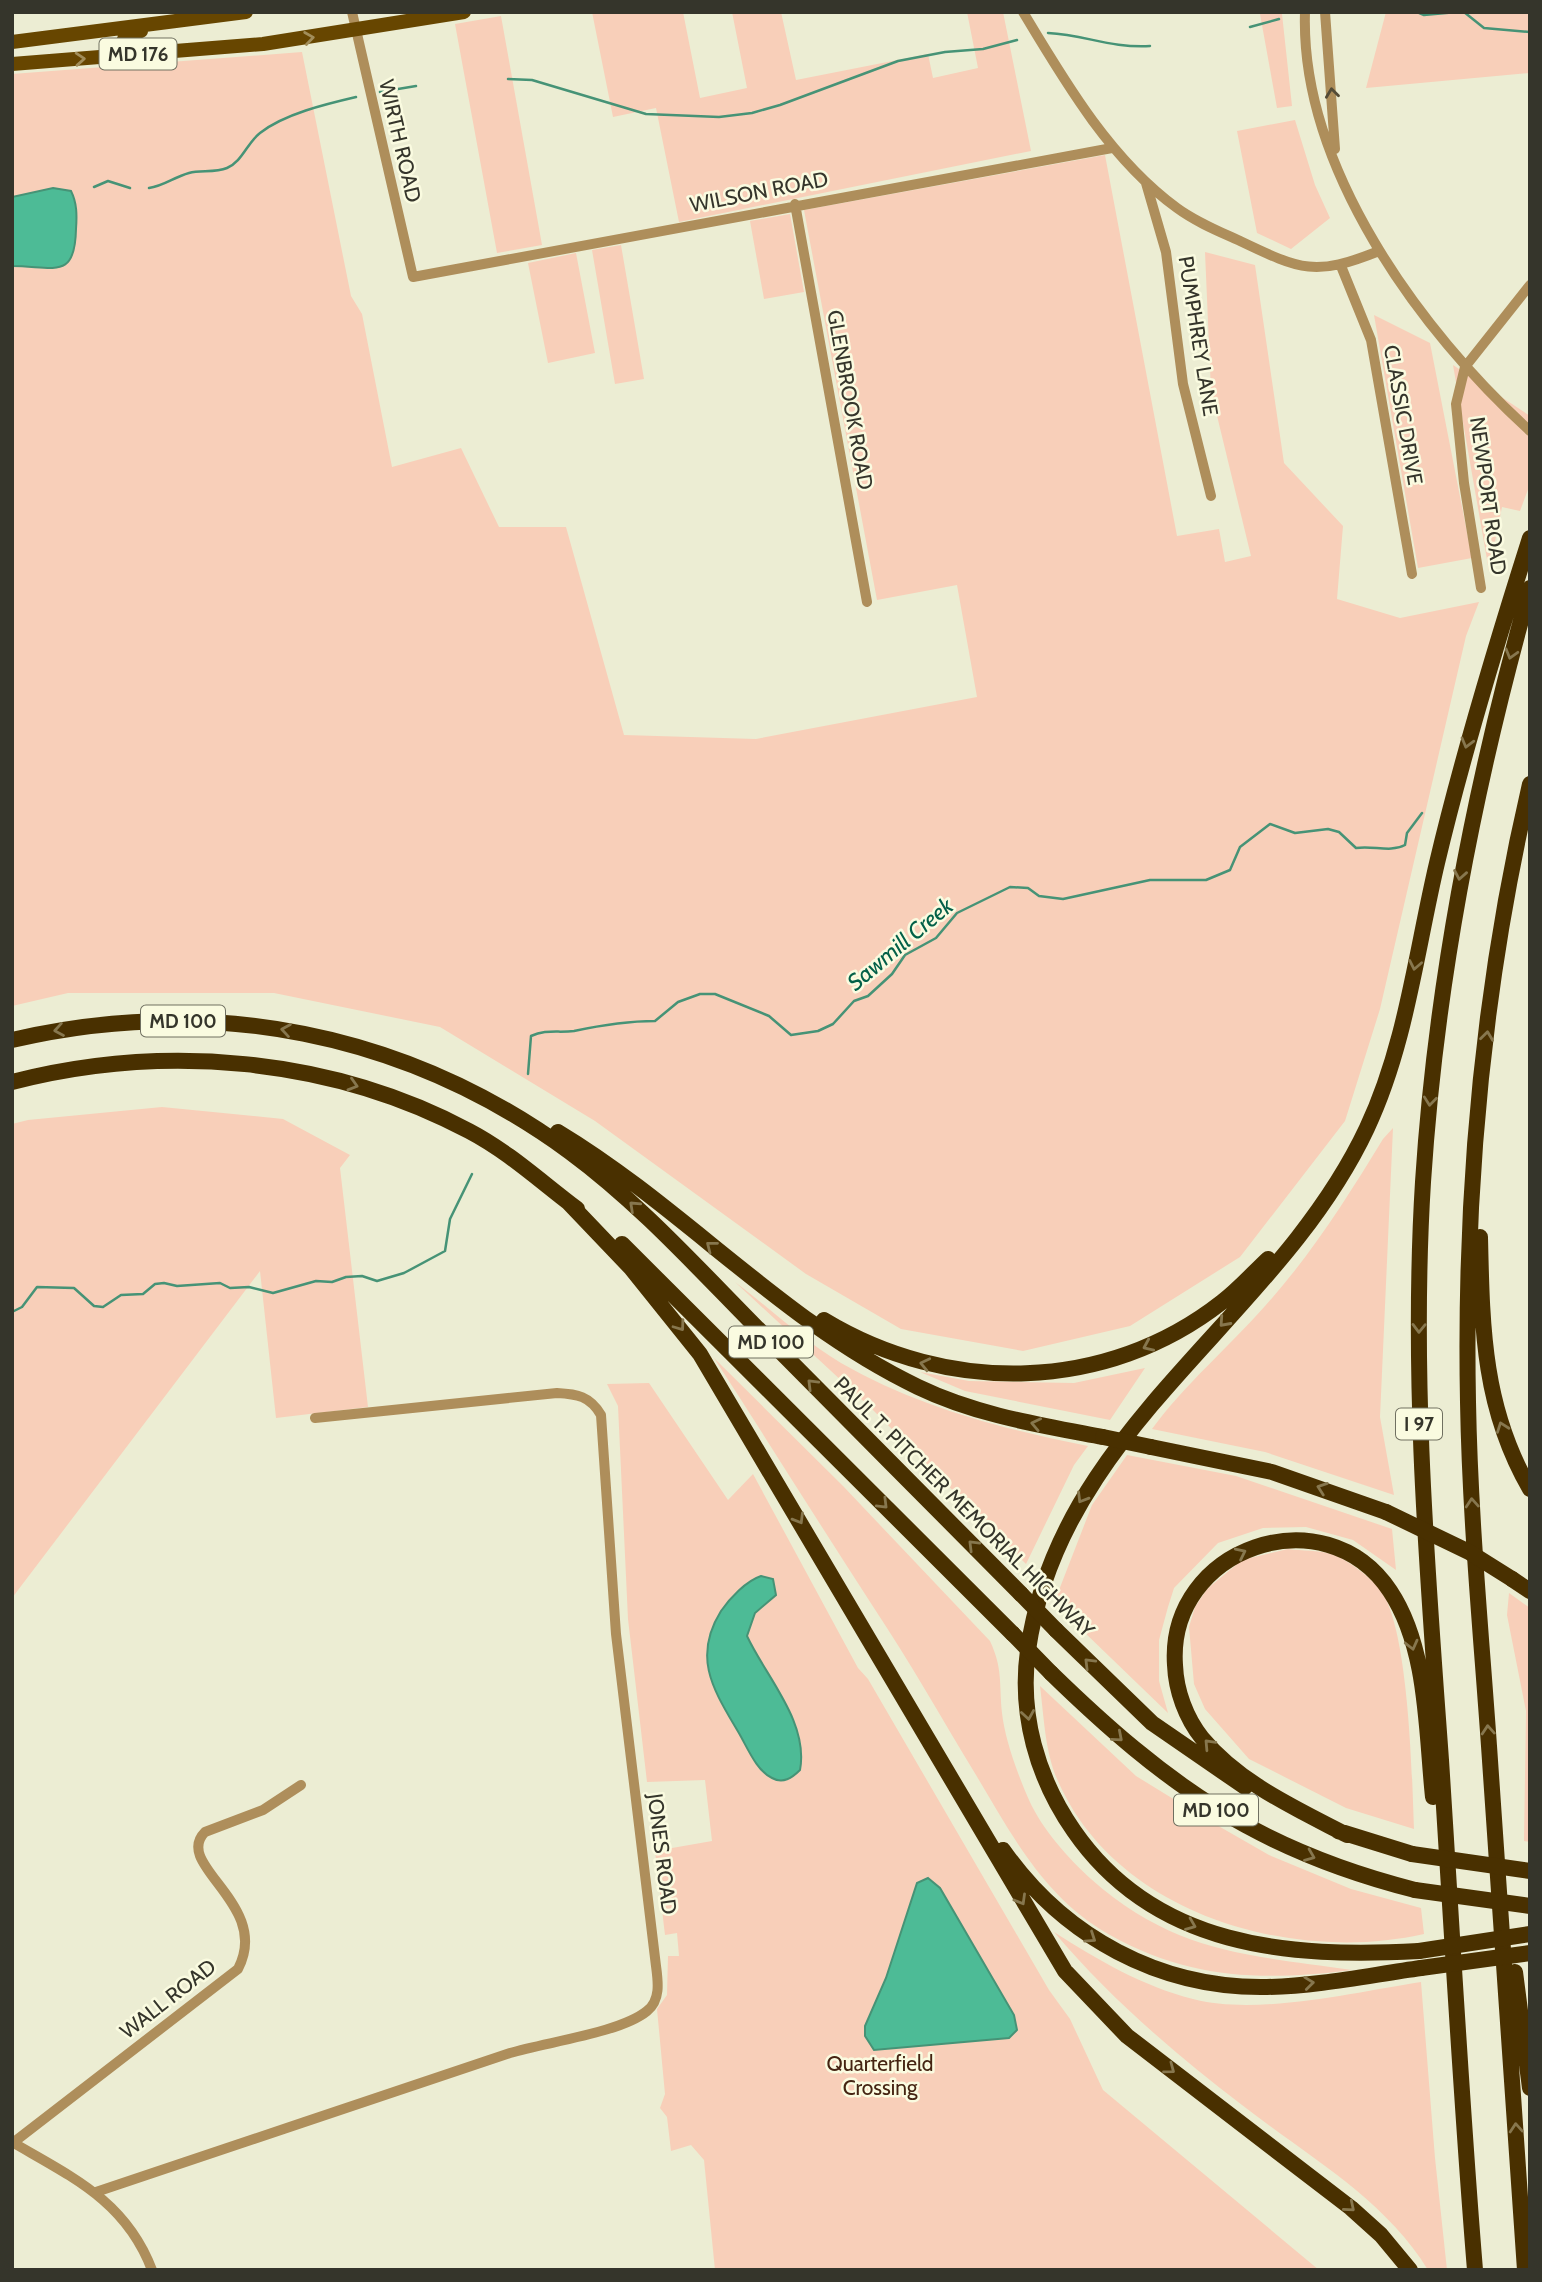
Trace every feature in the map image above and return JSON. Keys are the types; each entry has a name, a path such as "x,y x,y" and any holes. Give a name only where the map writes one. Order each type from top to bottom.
{"highway":[{"path":"1530,538 1456,786 1395,1058 1379,1104 1332,1195 1285,1254 1136,1421 1099,1470 1074,1511 1040,1587 1025,1670 1026,1704 1043,1778 1061,1812 1087,1850 1119,1883 1177,1920 1214,1935 1259,1945 1305,1952 1354,1954 1419,1951 1530,1934"},
{"name":"I 97","path":"1475,2270 1421,1476 1418,1401 1420,1245 1438,1022 1461,870 1494,721 1530,588"},
{"name":"I 97","path":"1525,2270 1490,1770 1468,1403 1469,1260 1477,1129 1499,952 1530,784"},
{"name":"PAUL T. PITCHER MEMORIAL HIGHWAY","path":"12,1040 57,1030 113,1023 188,1021 251,1024 353,1044 448,1079 520,1118 614,1187 1056,1630 1134,1706 1183,1746 1262,1797 1299,1816 1347,1835 1412,1854 1530,1871"},
{"name":"MD 100","path":"12,1082 63,1070 153,1061 197,1061 287,1069 389,1096 469,1130 508,1154 607,1230 639,1259 1051,1673 1138,1755 1212,1807 1291,1849 1340,1868 1415,1890 1530,1906"},
{"path":"448,1079 523,1111 577,1144 846,1348 921,1389 1005,1418 1272,1472 1386,1512 1469,1552 1530,1591"},
{"path":"1477,1129 1484,1354 1499,1419 1530,1489"},
{"path":"750,1276 847,1335 912,1361 980,1374 1048,1373 1121,1357 1184,1328 1223,1302 1332,1195"},
{"path":"568,1202 631,1268 700,1354 927,1734 1047,1944 1085,1995 1128,2036 1351,2208 1381,2235 1410,2270"},
{"path":"1347,1835 1288,1804 1240,1773 1202,1737 1180,1696 1174,1654 1176,1632 1191,1595 1208,1575 1225,1561 1272,1541 1320,1543 1340,1549 1377,1574 1402,1613 1419,1680 1461,2059"},
{"path":"927,1734 1028,1884 1076,1928 1131,1960 1167,1973 1234,1986 1293,1985 1530,1953"},
{"path":"1490,1770 1530,2088"}],"main road":[{"name":"MD 176","path":"12,41 246,12"},
{"name":"MD 176","path":"12,64 263,44 356,32 464,12"},
{"path":"117,56 120,42 132,33 187,20"}],"street":[{"name":"WIRTH ROAD","path":"352,12 412,277"},
{"path":"1023,12 1112,148 1146,183 1178,209 1283,261 1313,268 1341,266 1379,251"},
{"path":"1305,12 1306,51 1315,106 1359,214 1379,251 1428,323 1465,368 1530,430"},
{"path":"1325,12 1336,160"},
{"name":"WILSON ROAD","path":"412,277 795,204 1112,148"},
{"name":"PUMPHREY LANE","path":"1146,183 1166,252 1184,384 1210,496"},
{"name":"GLENBROOK ROAD","path":"795,204 867,602"},
{"name":"CLASSIC DRIVE","path":"1341,266 1371,340 1412,574"},
{"path":"1465,368 1530,285"},
{"name":"NEWPORT ROAD","path":"1465,368 1456,404 1464,483 1481,588"},
{"name":"JONES ROAD","path":"96,2192 513,2052 619,2024 650,2009 656,1999 656,1966 616,1634 601,1415 596,1406 582,1396 557,1393 315,1419"},
{"name":"WALL ROAD","path":"13,2142 238,1969 247,1942 243,1922 226,1892 201,1860 197,1844 205,1832 263,1810 301,1786"},
{"path":"13,2142 96,2192 132,2229 152,2270"}],"green space":[{"path":"592,12 683,12 700,98 747,88 732,12 781,12 796,80 928,54 933,78 978,68 967,12 1003,12 1031,151 679,222 656,108 613,117"},
{"path":"1386,12 1530,12 1530,73 1366,88"},
{"path":"1260,14 1282,14 1292,106 1277,108"},
{"path":"501,16 542,245 497,253 455,24"},
{"path":"302,52 351,296 362,314 392,467 461,448 499,527 566,527 624,735 756,739 977,697 957,585 877,600 804,210 1105,155 1177,536 1219,529 1225,562 1251,556 1211,391 1205,252 1255,265 1284,463 1343,526 1337,599 1400,618 1479,602 1466,636 1380,1009 1345,1121 1240,1257 1130,1326 1023,1351 901,1329 806,1274 595,1121 440,1027 274,993 68,993 12,1006 12,74"},
{"path":"1295,120 1315,185 1330,218 1291,249 1257,233 1237,131"},
{"path":"790,214 804,292 764,299 750,221"},
{"path":"621,245 644,379 615,384 592,250"},
{"path":"576,253 595,353 548,363 528,263"},
{"path":"1374,315 1430,343 1472,558 1418,568"},
{"path":"1453,365 1530,416 1530,484 1520,511 1502,507 1489,571"},
{"path":"162,1107 283,1119 350,1155 340,1168 368,1407 276,1418 260,1271 12,1598 12,1124 28,1120"},
{"path":"1393,1128 1380,1417 1394,1495 1265,1452 1152,1429 1178,1397 1282,1287"},
{"path":"735,1282 814,1345 870,1379 961,1415 1088,1446 1074,1465 1026,1564 872,1409"},
{"path":"714,1358 843,1486 990,1641 999,1668 1006,1734 1029,1800 1041,1822 1082,1871 1122,1904 1183,1936 1245,1954 1352,1970 1258,1976 1199,1969 1140,1950 1110,1935 1067,1904 1032,1865 1003,1821 900,1649"},
{"path":"1145,1368 1110,1420 965,1391 920,1372 969,1381 1074,1383"},
{"name":"Quarterfield Crossing","path":"649,1383 728,1500 753,1474 858,1668 868,1679 1049,1990 1070,2019 1103,2090 1319,2270 715,2270 704,2160 691,2145 671,2151 667,2117 660,2108 665,2094 657,2009 667,1995 668,1956 679,1956 677,1933 665,1935 655,1851 712,1841 705,1780 647,1782 628,1619 618,1406 607,1384"},
{"path":"1127,1455 1236,1476 1392,1529 1396,1570 1353,1540 1306,1527 1263,1528 1218,1543 1174,1588 1168,1607 1159,1640 1159,1681 1168,1713 1054,1603 1092,1505"},
{"path":"1288,1549 1326,1553 1344,1560 1378,1587 1391,1612 1398,1639 1407,1706 1414,1829 1346,1808 1249,1759 1205,1709 1194,1684 1189,1627 1195,1607 1207,1589 1242,1560"},
{"path":"1509,1593 1530,1608 1530,1842 1524,1841 1526,1711 1507,1615"},
{"path":"1040,1686 1136,1776 1269,1855 1351,1889 1421,1908 1424,1934 1372,1941 1319,1941 1265,1934 1213,1919 1164,1896 1121,1865 1085,1827 1058,1781 1050,1759"},
{"path":"1054,1932 1104,1962 1156,1987 1219,2004 1307,2001 1421,1982 1447,2270 1428,2270 1390,2221 1367,2200 1217,2086 1168,2045 1120,2002"}],"shaded area":[{"path":"53,188 71,191 74,200 75,246 71,257 66,264 59,267 12,266 12,197"},
{"path":"761,1576 773,1579 776,1595 755,1613 747,1636 784,1700 798,1735 800,1770 784,1780 776,1780 767,1775 753,1759 715,1690 707,1660 712,1628 721,1611 739,1590"},
{"path":"928,1878 940,1888 1014,2015 1017,2030 1009,2038 874,2050 865,2036 865,2026 886,1978 917,1883"}],"waterway":[{"path":"1417,12 1424,15 1457,12"},
{"path":"1464,12 1484,28 1530,32"},
{"path":"1250,27 1279,19"},
{"path":"1048,33 1122,45 1150,46"},
{"path":"508,79 532,80 646,114 719,117 752,113 780,105 898,61 945,52 983,49 1017,40"},
{"path":"380,92 416,86"},
{"path":"149,188 189,173 227,168 237,161 255,137 270,126 306,110 356,97"},
{"path":"94,187 108,181 130,188"},
{"name":"Sawmill Creek","path":"528,1074 531,1036 655,1021 678,1002 700,994 715,994 769,1016 791,1035 818,1031 833,1024 854,1001 868,996 892,974 905,955 936,938 957,913 1010,887 1028,888 1039,896 1063,899 1150,880 1206,880 1230,870 1240,847 1270,824 1295,833 1328,829 1339,832 1356,848 1399,847 1405,845 1407,833 1422,813"},
{"name":"Sawmill Creek","path":"12,1312 22,1307 37,1287 74,1288 94,1306 103,1307 121,1295 143,1294 155,1284 177,1286 220,1283 230,1288 249,1287 273,1293 316,1281 332,1282 346,1277 362,1276 377,1281 404,1273 445,1251 450,1219 472,1174"}]}
